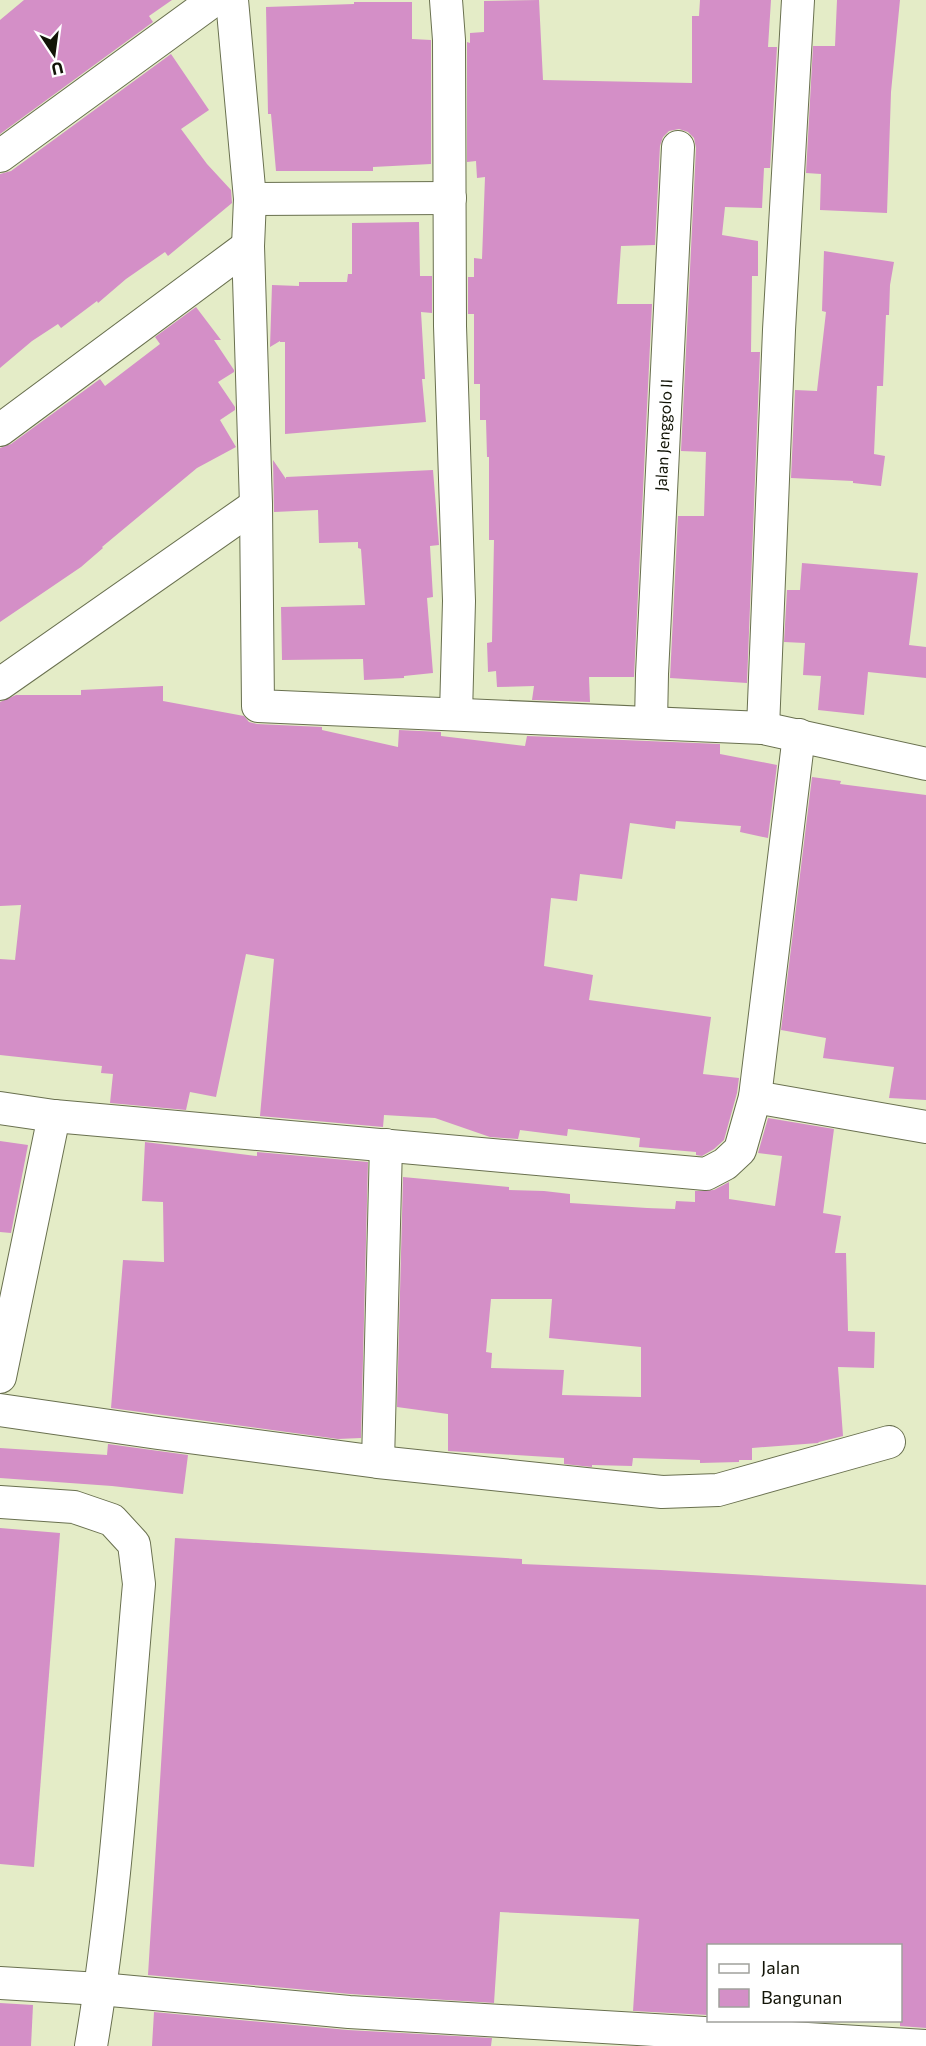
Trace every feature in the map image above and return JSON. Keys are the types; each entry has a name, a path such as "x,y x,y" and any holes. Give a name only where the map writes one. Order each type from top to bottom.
{"street":[{"path":"0,156 214,0"},
{"path":"232,0 250,200 248,246 256,505 258,706 763,728 926,764"},
{"path":"446,0 449,40 450,326 459,601 456,714"},
{"path":"763,728 779,330 798,0"},
{"name":"Jalan Jenggolo II","path":"651,723 651,674 678,147"},
{"path":"250,200 450,198"},
{"path":"0,430 248,246"},
{"path":"0,684 256,505"},
{"path":"0,1108 54,1116 706,1174 725,1164 740,1150 755,1097 799,735"},
{"path":"755,1097 926,1127"},
{"path":"0,1377 54,1116"},
{"path":"378,1462 386,1145"},
{"path":"0,1410 378,1462 662,1492 718,1490 889,1442"},
{"path":"0,1502 74,1506 112,1520 134,1544 139,1584 113,1875 91,2046"},
{"path":"0,1983 100,1989 349,2012 926,2046"}],"building":[{"path":"24,0 172,0 149,16 153,22 0,134 0,20"},
{"path":"539,0 543,80 692,83 692,16 699,16 700,0 771,0 768,47 777,47 770,168 764,168 762,208 725,207 722,235 758,241 758,276 752,276 751,352 760,352 747,683 670,678 678,516 704,516 706,452 681,451 696,148 694,138 688,132 679,129 669,131 663,137 660,146 655,245 621,246 617,304 652,304 634,677 589,677 590,702 532,700 534,686 497,687 496,671 488,672 487,643 492,642 494,540 489,540 489,457 487,457 486,420 480,420 480,384 474,384 474,314 468,314 468,277 474,277 474,258 482,259 485,177 477,178 476,161 467,162 467,42 470,43 470,33 484,32 484,1"},
{"path":"837,0 900,0 891,92 887,213 820,210 821,174 806,173 813,46 835,46"},
{"path":"354,2 412,2 412,39 431,40 431,164 373,167 373,171 276,171 271,114 268,114 266,7 354,4"},
{"path":"171,54 209,110 181,129 207,164 231,190 232,203 168,256 165,252 61,328 58,324 32,341 0,368 0,174 11,171"},
{"path":"419,222 420,276 432,276 432,313 421,312 425,379 422,379 426,422 285,434 285,342 280,341 270,347 272,285 299,286 299,282 347,282 348,274 352,274 352,223"},
{"path":"824,251 894,262 890,285 889,315 886,315 883,386 877,386 874,454 885,456 881,486 853,483 853,481 791,478 795,390 817,391 826,312 822,311"},
{"path":"196,307 221,340 214,340 234,370 218,382 235,407 235,410 220,420 236,447 197,468 81,567 0,622 0,448 11,444 100,379 105,386 160,344 155,337"},
{"path":"273,460 286,479 286,477 433,470 439,545 430,546 433,597 427,598 433,673 404,676 404,678 364,680 363,659 282,660 281,607 365,605 361,549 358,548 358,542 319,543 318,510 274,512"},
{"path":"802,563 918,573 909,645 926,647 926,678 868,672 864,715 818,710 821,676 803,675 805,643 784,642 787,590 800,590"},
{"path":"163,686 163,701 244,716 249,722 257,724 322,727 322,730 398,747 399,730 441,732 441,736 525,746 527,736 720,744 720,754 777,765 768,838 740,832 741,826 676,821 675,829 630,823 622,879 580,874 577,901 551,898 544,966 593,975 589,1000 711,1017 703,1074 739,1078 724,1140 702,1156 696,1155 696,1152 639,1147 640,1138 568,1129 567,1136 520,1130 518,1139 490,1137 435,1118 384,1115 383,1127 260,1116 274,959 246,954 216,1097 190,1092 186,1110 110,1103 113,1074 101,1073 102,1066 0,1055 0,959 15,960 21,905 0,906 0,702 16,695 81,695 81,690"},
{"path":"812,777 841,781 840,784 926,795 926,1100 889,1098 894,1067 823,1058 826,1038 781,1030"},
{"path":"768,1118 834,1129 823,1213 841,1216 835,1253 846,1253 848,1331 875,1332 874,1368 838,1367 843,1436 818,1443 752,1448 752,1460 739,1460 739,1462 700,1463 700,1460 633,1458 632,1466 592,1465 592,1467 564,1464 564,1458 448,1451 448,1414 397,1407 403,1177 509,1187 509,1190 570,1194 570,1203 675,1209 676,1201 695,1202 695,1191 714,1190 729,1182 729,1199 775,1206 782,1156 758,1153","holes":["491,1299 552,1299 549,1338 641,1347 641,1397 562,1395 564,1370 491,1368 492,1353 486,1352"]},
{"path":"0,1141 28,1145 11,1233 0,1232"},
{"path":"145,1142 257,1156 257,1152 368,1162 361,1438 338,1439 111,1408 123,1260 164,1262 163,1202 142,1201"},
{"path":"108,1444 188,1455 183,1494 0,1478 0,1448 107,1455"},
{"path":"0,1528 60,1533 34,1867 0,1864"},
{"path":"175,1538 522,1559 522,1564 926,1585 926,2028 900,2026 902,2022 902,1944 707,1944 707,2015 633,2011 639,1919 500,1912 494,2003 350,1994 148,1975"},
{"path":"0,2003 33,2005 31,2046 0,2046"},
{"path":"154,2012 348,2030 492,2038 491,2046 152,2046"}]}
